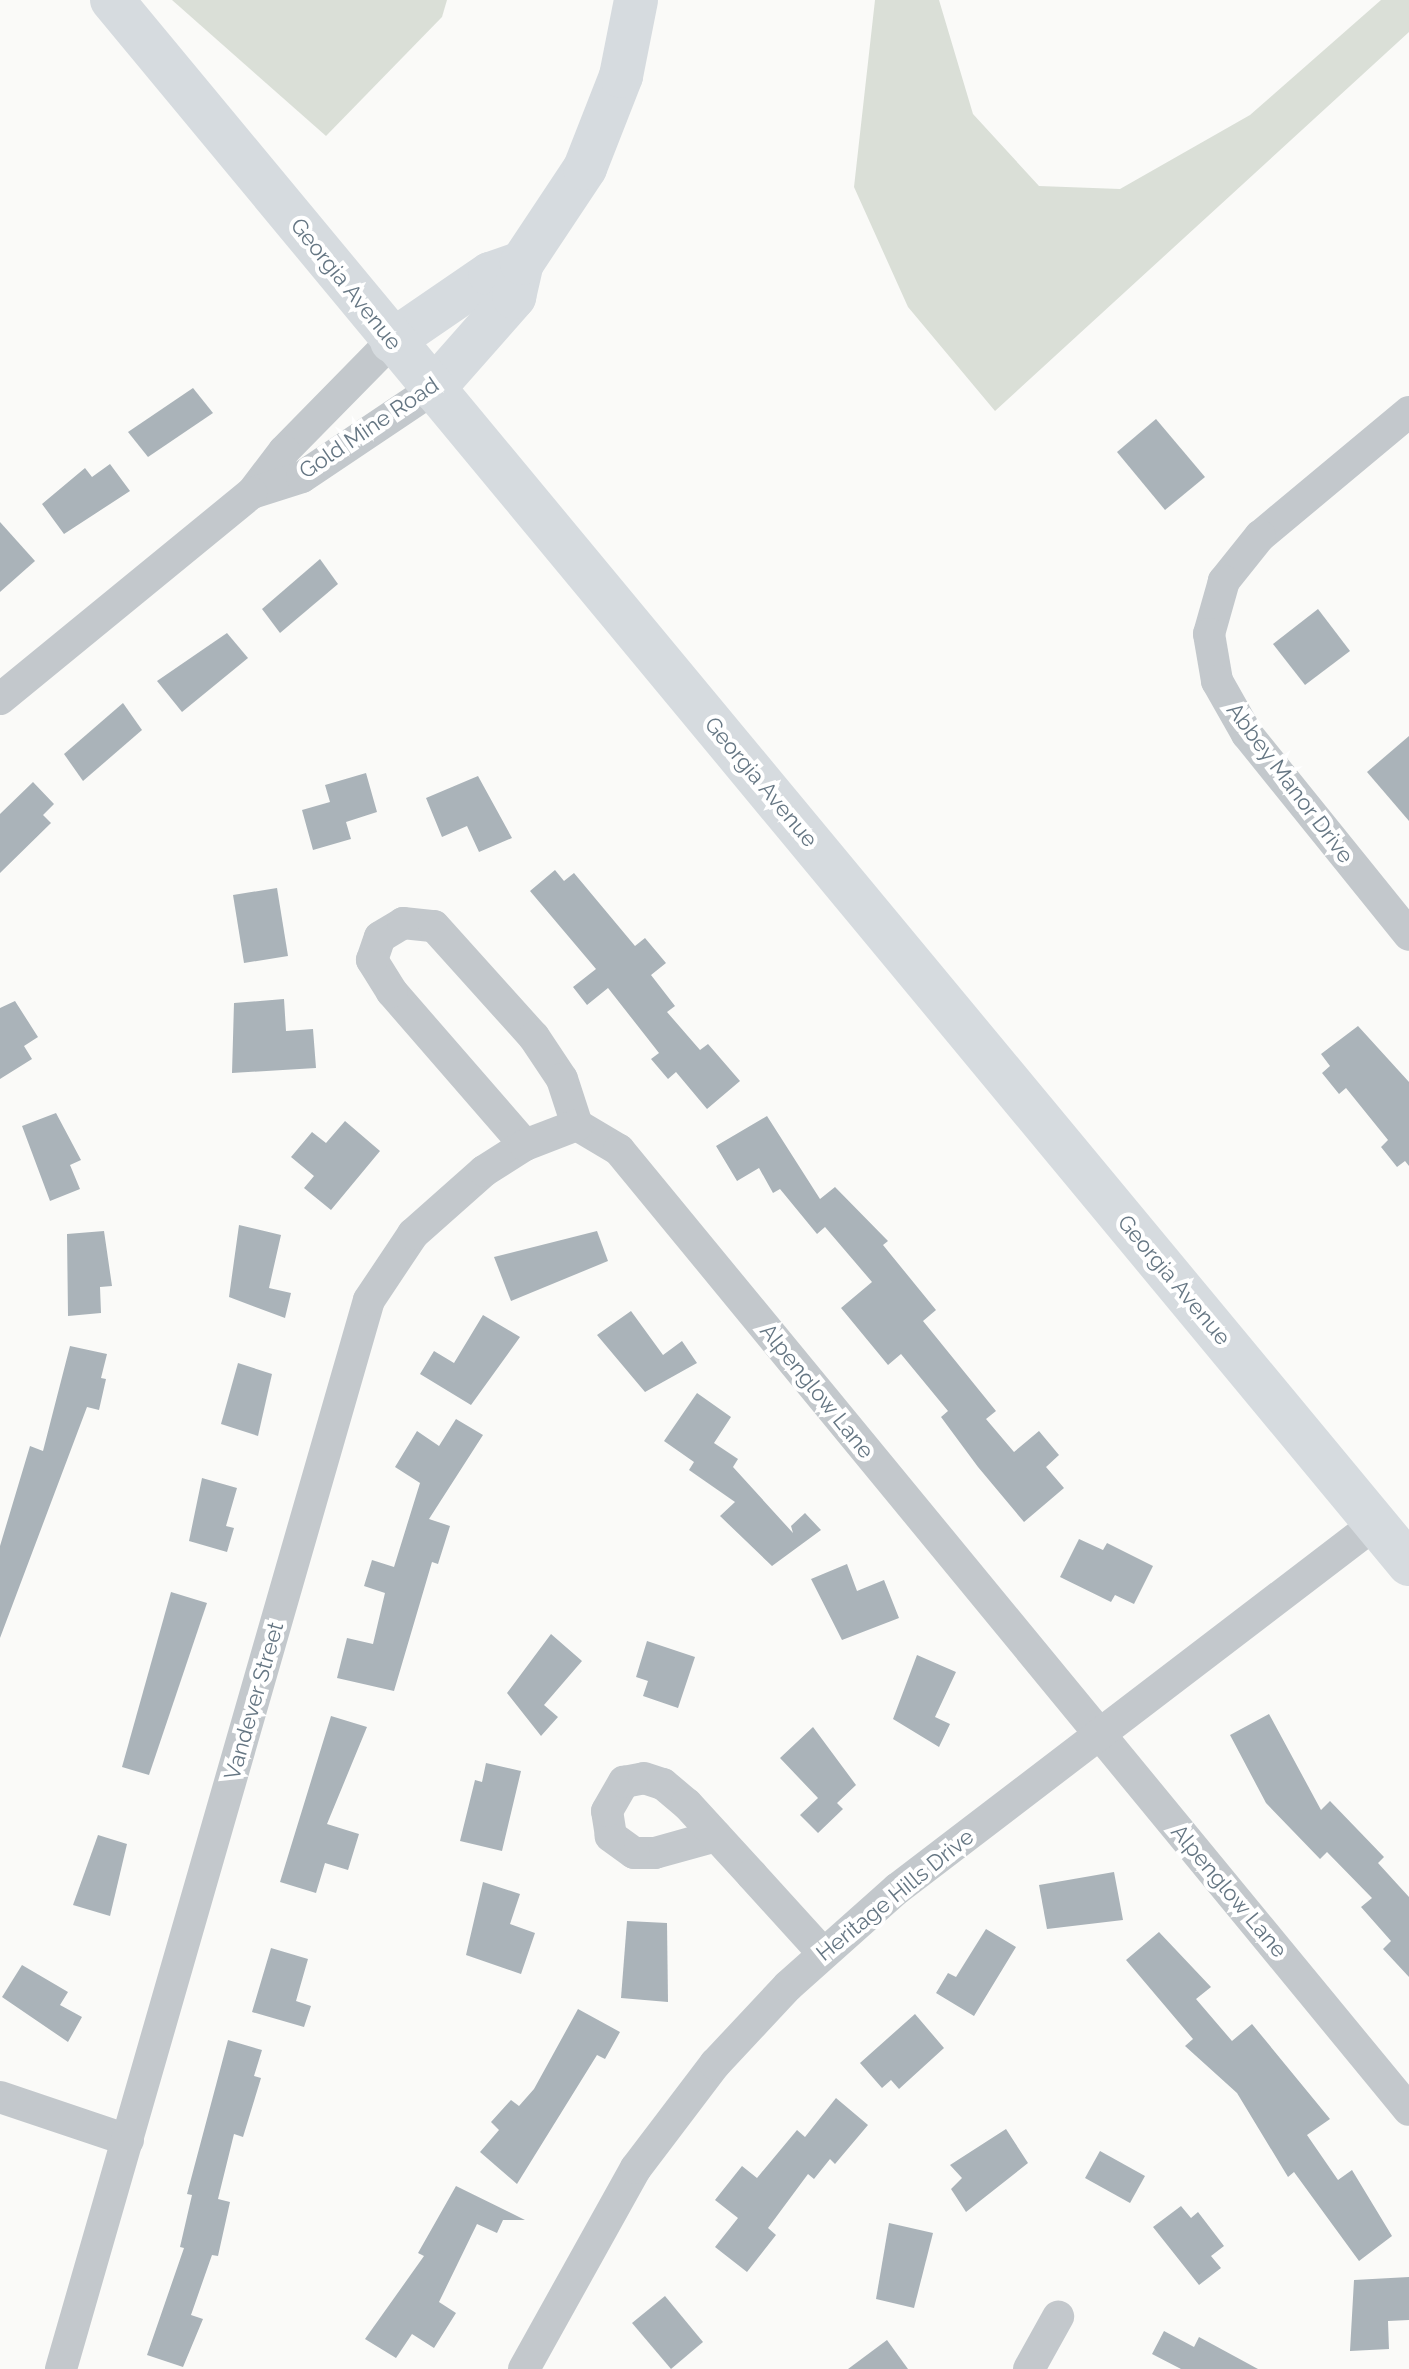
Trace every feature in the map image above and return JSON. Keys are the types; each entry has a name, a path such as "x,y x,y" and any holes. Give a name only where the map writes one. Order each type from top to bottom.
{"main road":[{"name":"Georgia Avenue","path":"112,0 1409,1564"},
{"name":"Gold Mine Road","path":"433,389 514,297 522,263 595,149 621,76 636,0"},
{"name":"Gold Mine Road","path":"392,341 490,274 522,263"}],"street":[{"name":"Gold Mine Road","path":"0,699 252,493 284,451 392,341"},
{"name":"Gold Mine Road","path":"252,493 302,477 433,389"},
{"name":"Abbey Manor Drive","path":"1403,916 1241,724 1217,681 1209,634 1224,581 1260,536 1409,412"},
{"path":"525,1145 392,992 372,960 380,937 403,923 434,926 534,1037 562,1079 577,1125"},
{"name":"Vandever Street","path":"61,2369 369,1300 413,1234 484,1171 525,1145 577,1125"},
{"name":"Alpenglow Lane","path":"577,1125 619,1150 1409,2110"},
{"name":"Heritage Hills Drive","path":"524,2369 591,2243 672,2117 822,1952 1376,1523"},
{"path":"716,1836 822,1952"},
{"path":"0,2097 128,2140"},
{"path":"1029,2369 1058,2317"}],"shaded area":[{"path":"172,0 447,0 442,17 326,136"},
{"path":"875,0 939,0 973,114 1039,186 1120,189 1250,115 1381,0 1409,0 1409,32 995,411 908,307 854,187"}],"building":[{"path":"193,388 213,413 148,457 128,432"},
{"path":"1156,419 1205,477 1165,510 1117,452"},
{"path":"110,464 130,491 64,534 42,504 85,468 92,477"},
{"path":"0,522 35,561 0,592"},
{"path":"320,559 338,584 280,633 262,609"},
{"path":"1318,609 1350,651 1305,685 1273,644"},
{"path":"227,633 248,658 182,712 157,681"},
{"path":"123,703 142,730 83,781 64,754"},
{"path":"1409,736 1409,821 1367,772"},
{"path":"366,773 377,812 346,822 351,839 313,850 302,810 330,802 325,785"},
{"path":"478,776 512,838 479,852 467,826 442,837 426,798"},
{"path":"33,782 54,804 43,815 51,823 0,873 0,814"},
{"path":"555,870 564,881 574,873 635,946 645,938 666,963 651,975 675,1006 667,1012 700,1050 708,1044 740,1081 707,1109 676,1072 668,1079 651,1059 659,1053 608,988 587,1005 573,987 596,969 530,891"},
{"path":"277,888 288,956 244,963 233,895"},
{"path":"284,999 286,1031 313,1029 316,1068 232,1073 234,1003"},
{"path":"15,1001 38,1037 24,1046 32,1059 0,1079 0,1008"},
{"path":"1358,1026 1409,1082 1409,1166 1405,1161 1397,1167 1381,1147 1388,1140 1346,1088 1339,1094 1322,1073 1330,1066 1321,1054"},
{"path":"56,1113 81,1160 70,1165 80,1189 50,1201 22,1126"},
{"path":"767,1116 820,1199 835,1187 888,1241 883,1245 936,1310 923,1321 996,1411 986,1419 1014,1452 1039,1431 1059,1455 1046,1467 1064,1488 1024,1522 941,1417 948,1411 901,1354 888,1365 841,1308 872,1282 825,1227 817,1234 780,1189 773,1193 759,1168 737,1181 716,1146"},
{"path":"345,1121 380,1151 331,1210 304,1188 314,1176 291,1157 312,1132 326,1143"},
{"path":"239,1225 281,1235 269,1288 291,1293 285,1318 229,1297"},
{"path":"104,1231 112,1286 100,1287 101,1313 68,1316 67,1234"},
{"path":"597,1231 608,1261 511,1301 494,1257"},
{"path":"631,1311 663,1355 682,1341 697,1363 645,1392 597,1335"},
{"path":"483,1315 520,1337 471,1405 420,1374 434,1351 454,1363"},
{"path":"70,1346 107,1354 101,1378 106,1379 99,1410 87,1407 0,1638 0,1546 30,1446 43,1451"},
{"path":"238,1363 272,1374 258,1436 221,1424"},
{"path":"697,1393 731,1417 714,1443 738,1459 733,1467 793,1533 791,1526 805,1513 821,1530 772,1566 720,1516 735,1502 689,1470 694,1462 664,1441"},
{"path":"456,1419 483,1435 429,1519 450,1526 438,1564 432,1562 394,1691 337,1678 347,1638 373,1644 385,1593 364,1586 372,1560 394,1567 420,1483 395,1467 417,1431 439,1446"},
{"path":"202,1478 237,1488 226,1526 234,1528 227,1552 189,1541"},
{"path":"1079,1539 1103,1550 1107,1543 1153,1566 1134,1604 1115,1595 1111,1602 1060,1577"},
{"path":"847,1564 857,1591 884,1580 899,1618 842,1640 811,1579"},
{"path":"171,1592 207,1603 149,1775 122,1767"},
{"path":"551,1634 582,1661 544,1705 558,1717 541,1736 507,1693"},
{"path":"647,1641 695,1657 678,1708 643,1696 648,1681 636,1677"},
{"path":"917,1655 956,1672 935,1717 950,1724 939,1747 893,1719"},
{"path":"1269,1714 1321,1810 1330,1801 1384,1857 1378,1863 1409,1897 1409,1977 1383,1949 1391,1941 1361,1907 1372,1898 1327,1852 1320,1859 1266,1803 1230,1735"},
{"path":"331,1716 367,1727 327,1824 359,1834 348,1870 325,1863 316,1893 280,1882"},
{"path":"813,1727 856,1785 837,1803 843,1809 818,1833 800,1815 818,1798 780,1758"},
{"path":"486,1763 521,1771 502,1851 460,1841 475,1780 482,1782"},
{"path":"98,1835 127,1844 110,1916 73,1905"},
{"path":"1114,1872 1123,1920 1047,1929 1039,1885"},
{"path":"483,1882 520,1894 510,1924 535,1933 521,1974 466,1955"},
{"path":"627,1921 667,1923 668,2002 621,1998"},
{"path":"986,1929 1016,1947 974,2016 936,1993 948,1973 956,1977"},
{"path":"1159,1932 1211,1987 1196,1999 1232,2041 1252,2024 1330,2119 1307,2135 1338,2180 1352,2170 1392,2236 1359,2261 1294,2172 1288,2177 1237,2093 1185,2046 1193,2039 1126,1960"},
{"path":"271,1948 308,1959 296,2001 311,2006 304,2027 252,2012"},
{"path":"22,1965 68,1992 60,2005 82,2017 68,2042 2,1997"},
{"path":"578,2009 620,2032 605,2059 597,2055 517,2184 480,2152 499,2130 491,2122 511,2100 519,2106 534,2089"},
{"path":"915,2014 944,2048 899,2089 891,2080 882,2088 860,2063"},
{"path":"228,2040 262,2050 254,2076 261,2078 243,2137 234,2134 218,2199 230,2202 218,2256 212,2255 191,2315 203,2319 183,2367 147,2355 184,2248 180,2247 192,2195 187,2194"},
{"path":"836,2098 868,2125 835,2164 830,2159 814,2179 808,2174 768,2228 776,2235 747,2272 715,2247 738,2218 715,2200 742,2166 757,2178 797,2130 805,2137"},
{"path":"1006,2129 1028,2163 966,2212 951,2189 962,2178 950,2165"},
{"path":"1100,2151 1145,2176 1130,2203 1085,2178"},
{"path":"456,2186 525,2220 503,2220 497,2233 477,2224 439,2302 456,2313 434,2348 412,2334 396,2358 365,2339 424,2256 418,2253"},
{"path":"1181,2206 1191,2218 1198,2212 1224,2246 1211,2256 1221,2268 1199,2285 1153,2227"},
{"path":"889,2223 933,2233 914,2308 876,2299"},
{"path":"1409,2277 1409,2320 1388,2321 1389,2349 1350,2351 1354,2280"},
{"path":"665,2296 703,2342 671,2369 632,2323"},
{"path":"1164,2331 1194,2347 1199,2337 1258,2369 1181,2369 1152,2354"},
{"path":"887,2340 908,2369 848,2369"}]}
